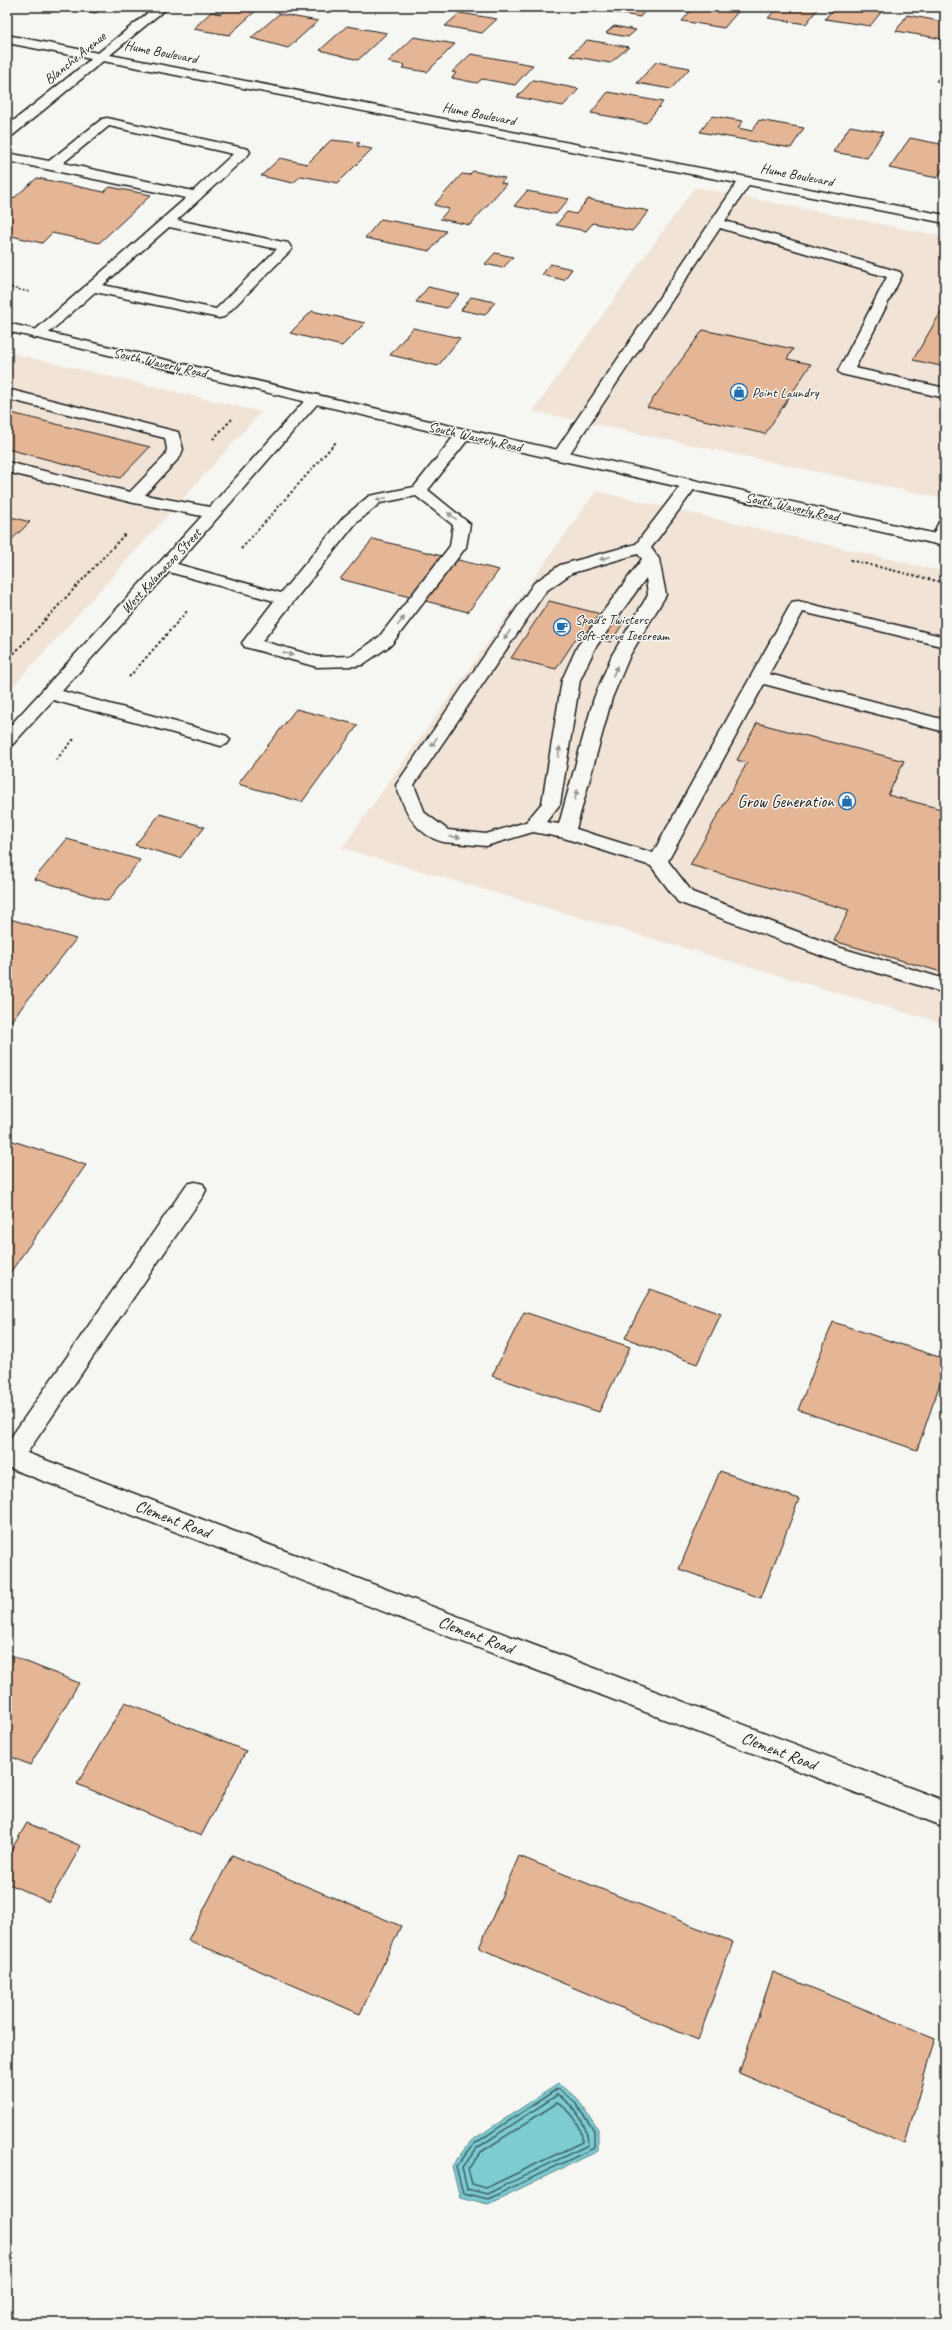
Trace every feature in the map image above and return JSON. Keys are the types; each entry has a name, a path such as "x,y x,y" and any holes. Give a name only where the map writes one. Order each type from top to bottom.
{"street":[{"name":"Blanche Avenue","path":"7,133 162,7"},
{"name":"Hume Boulevard","path":"7,39 945,219"},
{"path":"38,335 167,222 243,152 107,122 52,165"},
{"path":"7,158 52,165 196,196"},
{"path":"560,456 745,181"},
{"path":"91,287 219,314 285,249 284,246 167,222"},
{"path":"716,223 895,275 846,371 945,393"},
{"name":"South Waverly Road","path":"7,327 313,400 560,456 943,535"},
{"path":"7,394 172,435 175,449 172,457 134,498"},
{"name":"West Kalamazoo Street","path":"7,740 214,513 313,400"},
{"path":"419,491 462,524 458,547 385,641 356,661 317,662 251,643 350,520 375,499 419,491 464,434"},
{"path":"7,466 134,498 214,513"},
{"path":"533,826 551,804 570,680 586,647 647,554 690,484"},
{"path":"647,554 566,569 540,587 405,785 417,816 443,836 486,840 533,826 566,832 658,861 685,898 834,953 945,986"},
{"path":"566,832 603,698 621,655 657,595 647,554"},
{"path":"166,566 285,599"},
{"path":"658,861 798,606 945,642"},
{"path":"759,678 945,726"},
{"path":"48,694 221,740"},
{"path":"9,1456 195,1190"},
{"name":"Clement Road","path":"9,1456 945,1814"}],"path":[{"path":"208,445 235,416"},
{"path":"7,661 155,502"}],"shaded area":[{"path":"695,187 945,237 945,499 533,411"},
{"path":"7,352 261,412 7,693"},
{"path":"596,491 945,572 945,1024 342,848"}],"water":[{"path":"558,2084 576,2097 598,2129 598,2151 488,2204 460,2197 452,2166 471,2141"}],"building":[{"path":"63,7 103,7 96,13"},
{"path":"229,7 260,7 229,35 193,29 211,12 221,14"},
{"path":"474,7 509,7 505,12"},
{"path":"609,7 648,7 640,17 605,11"},
{"path":"694,7 742,7 724,28 682,21"},
{"path":"778,7 819,7 806,24 768,18"},
{"path":"834,7 858,7 882,11 870,26 825,19"},
{"path":"460,13 497,19 482,33 445,26"},
{"path":"279,14 318,21 288,48 251,38"},
{"path":"907,15 945,22 945,35 943,39 896,31"},
{"path":"347,26 387,33 358,60 320,50"},
{"path":"614,26 636,30 628,37 606,33"},
{"path":"414,37 455,44 427,72 402,68 405,65 388,62"},
{"path":"587,40 629,47 610,63 570,56"},
{"path":"471,54 533,65 515,85 482,79 477,83 452,78 456,73 452,72"},
{"path":"656,62 690,68 671,89 637,83"},
{"path":"942,74 945,74 945,83 936,81"},
{"path":"533,80 579,89 563,106 517,97"},
{"path":"608,92 663,102 646,123 591,113"},
{"path":"712,116 743,121 738,128 752,131 759,120 804,128 791,148 700,132"},
{"path":"850,126 883,132 867,158 833,152"},
{"path":"910,138 945,145 945,166 937,178 889,168"},
{"path":"331,140 360,143 357,146 372,149 338,183 301,176 293,183 261,176 280,158 307,164"},
{"path":"473,171 505,178 501,183 506,184 470,225 440,219 449,209 434,205 462,174 469,175"},
{"path":"37,178 104,192 110,187 151,195 99,243 52,233 42,243 7,235 7,204"},
{"path":"527,191 569,199 556,214 514,206"},
{"path":"588,199 649,211 632,231 593,223 586,231 556,225 567,212 576,214"},
{"path":"381,219 446,231 430,251 365,238"},
{"path":"495,253 513,257 503,268 485,264"},
{"path":"550,264 572,269 564,280 542,275"},
{"path":"428,287 459,294 447,308 416,302"},
{"path":"471,297 495,302 485,315 461,310"},
{"path":"945,305 945,367 913,360"},
{"path":"312,311 365,323 342,346 290,333"},
{"path":"413,328 460,338 438,366 390,355"},
{"path":"703,330 793,349 787,359 811,364 765,434 647,407"},
{"path":"7,412 150,447 120,478 7,449"},
{"path":"7,516 30,522 7,544"},
{"path":"373,539 499,570 468,612 340,579"},
{"path":"549,601 625,620 611,642 579,634 556,669 511,658"},
{"path":"296,709 358,725 302,802 238,784"},
{"path":"757,723 904,761 888,795 945,810 945,973 834,941 849,910 690,865 747,763 737,760"},
{"path":"160,814 205,827 180,858 135,845"},
{"path":"67,839 140,860 108,901 34,879"},
{"path":"7,918 76,939 7,1026"},
{"path":"7,1139 86,1165 7,1277"},
{"path":"650,1289 721,1314 697,1364 625,1338"},
{"path":"524,1312 630,1347 599,1412 492,1376"},
{"path":"833,1322 945,1359 945,1369 917,1450 798,1410"},
{"path":"720,1471 799,1499 761,1598 679,1569"},
{"path":"7,1654 79,1683 30,1765 7,1755"},
{"path":"125,1702 246,1751 201,1836 77,1784"},
{"path":"27,1823 81,1846 49,1902 7,1883 7,1857"},
{"path":"232,1855 401,1926 360,2014 188,1940"},
{"path":"519,1856 733,1942 698,2040 479,1948"},
{"path":"773,1972 935,2038 905,2143 739,2073"}],"place":[{"name":"Point Laundry","path":"739,392"},
{"name":"Spad's Twisters Soft-serve Icecream","path":"562,627"},
{"name":"Grow Generation","path":"847,801"}]}
